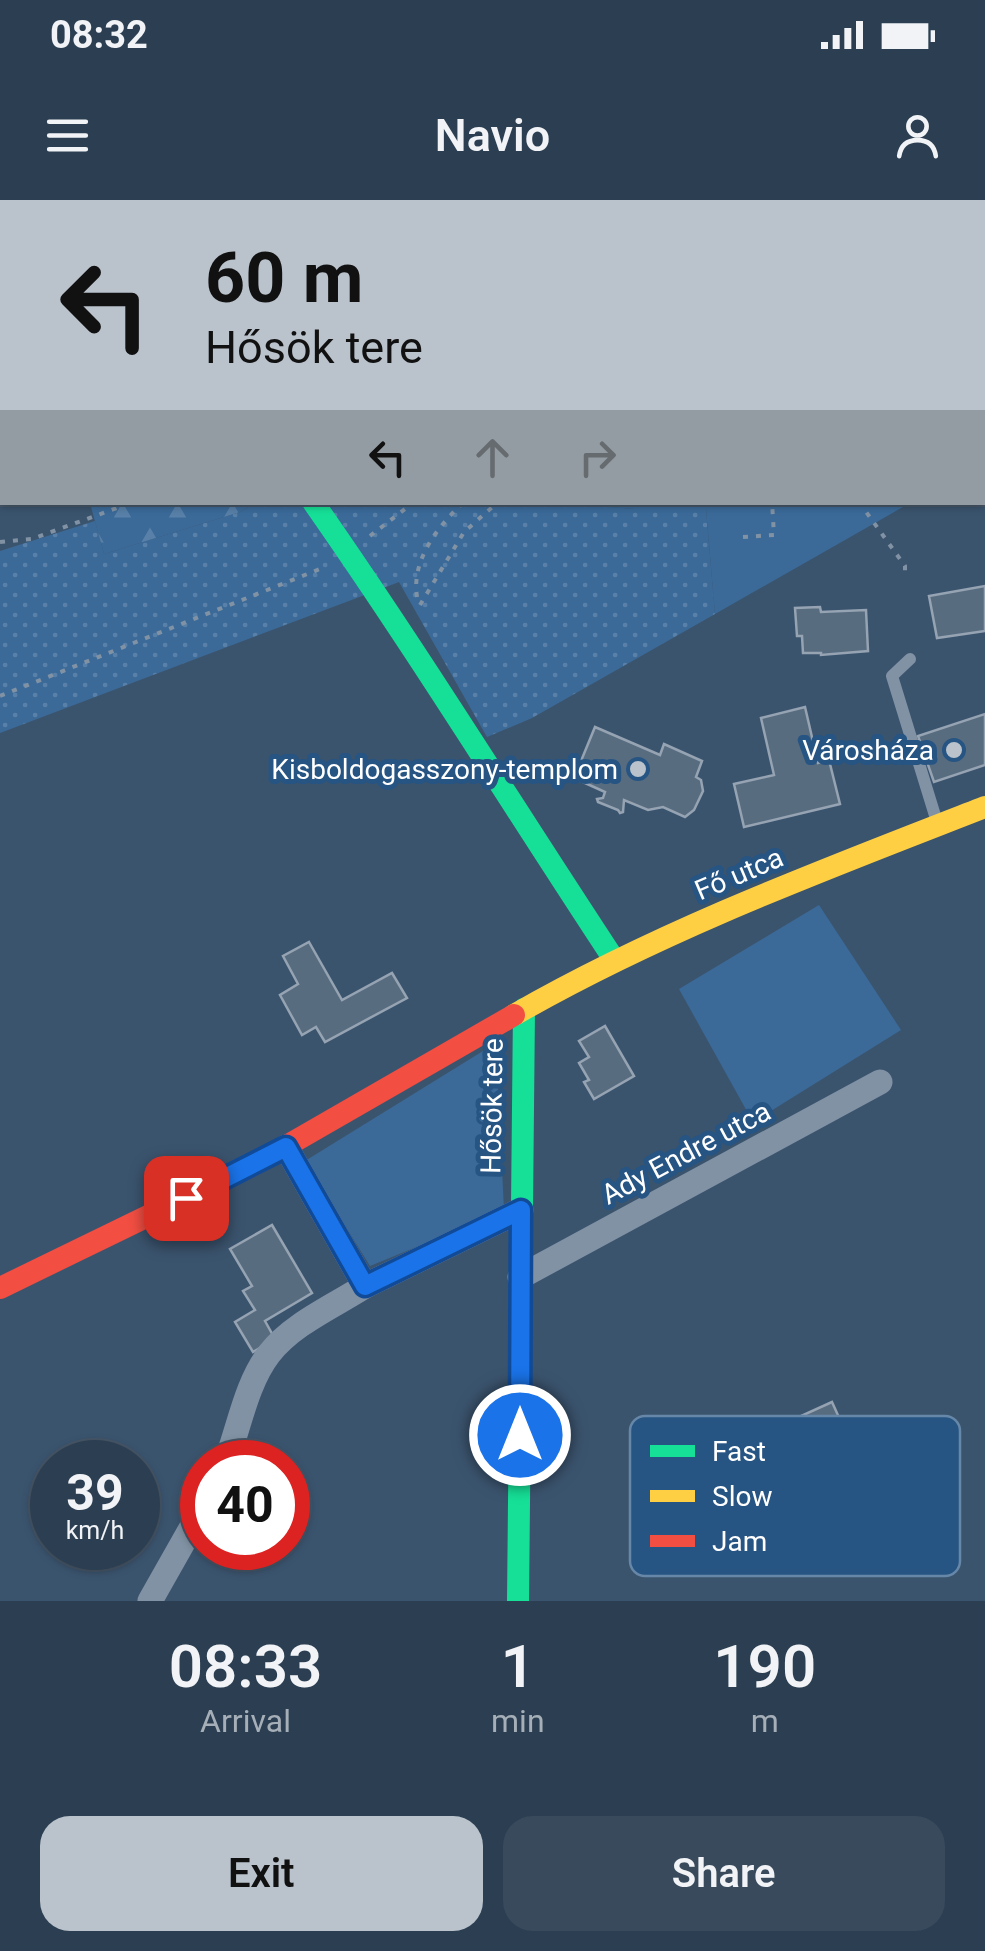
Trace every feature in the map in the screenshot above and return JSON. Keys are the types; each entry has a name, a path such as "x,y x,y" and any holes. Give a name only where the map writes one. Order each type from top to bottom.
{"street":[{"path":"314,505 350,552 615,961"},
{"name":"Fő utca","path":"0,1288 286,1147 524,1009 615,961 762,896 985,808"},
{"name":"Hősök tere","path":"234,1440 250,1392 270,1352 289,1335 365,1286 521,1210 524,1009"},
{"name":"Ady Endre utca","path":"520,1277 880,1082"},
{"path":"286,1147 365,1286"},
{"path":"518,1601 521,1210"},
{"path":"150,1601 180,1548"}],"lane":[{"path":"910,659 892,676 938,825"}],"path":[{"path":"0,542 32,539 125,505"},
{"path":"0,696 280,586 350,552 410,505"},
{"path":"461,505 430,540 415,587 418,608 464,532 495,505"},
{"path":"743,537 774,535 772,505"},
{"path":"861,505 905,566 905,572"}],"green space":[{"path":"91,505 252,505 240,512 104,554"},
{"path":"252,505 706,509 715,614 532,718 487,737 399,582 0,733 0,551 95,521 104,554"},
{"path":"581,505 906,505 715,614 706,509"},
{"path":"819,905 901,1030 753,1122 679,989"},
{"path":"496,1043 504,1211 370,1266 305,1161"}],"building":[{"path":"985,586 985,631 937,638 929,596"},
{"path":"820,607 821,612 866,610 868,651 803,653 795,608"},
{"path":"805,707 818,763 829,760 840,804 744,827 734,784 774,775 761,718"},
{"name":"Városháza","path":"985,714 985,765 934,782 918,736"},
{"name":"Kisboldogasszony-templom","path":"595,727 660,755 664,744 702,761 696,777 701,780 703,791 694,810 685,817 663,807 648,810 624,800 620,813 598,802 605,792 574,778"},
{"path":"309,942 342,1000 392,973 407,998 325,1042 316,1027 302,1035 280,995 298,984 283,956"},
{"path":"605,1026 634,1076 594,1099 579,1063 589,1057 579,1041"},
{"path":"272,1225 312,1293 265,1321 275,1339 253,1352 235,1322 255,1310 243,1291 252,1286 230,1249"},
{"path":"832,1402 838,1416 801,1416"}],"traffic: fast":[{"path":"315,505 615,961"},
{"path":"518,1601 524,1009"}],"traffic: slow":[{"path":"514,1015 686,928 985,807"}],"traffic: jam":[{"path":"0,1288 255,1164 514,1015"}],"place":[{"name":"Városháza","path":"954,750"},
{"name":"Kisboldogasszony-templom","path":"638,769"}],"route":[{"path":"186,1198 286,1147 365,1286 521,1210 520,1435"}]}
